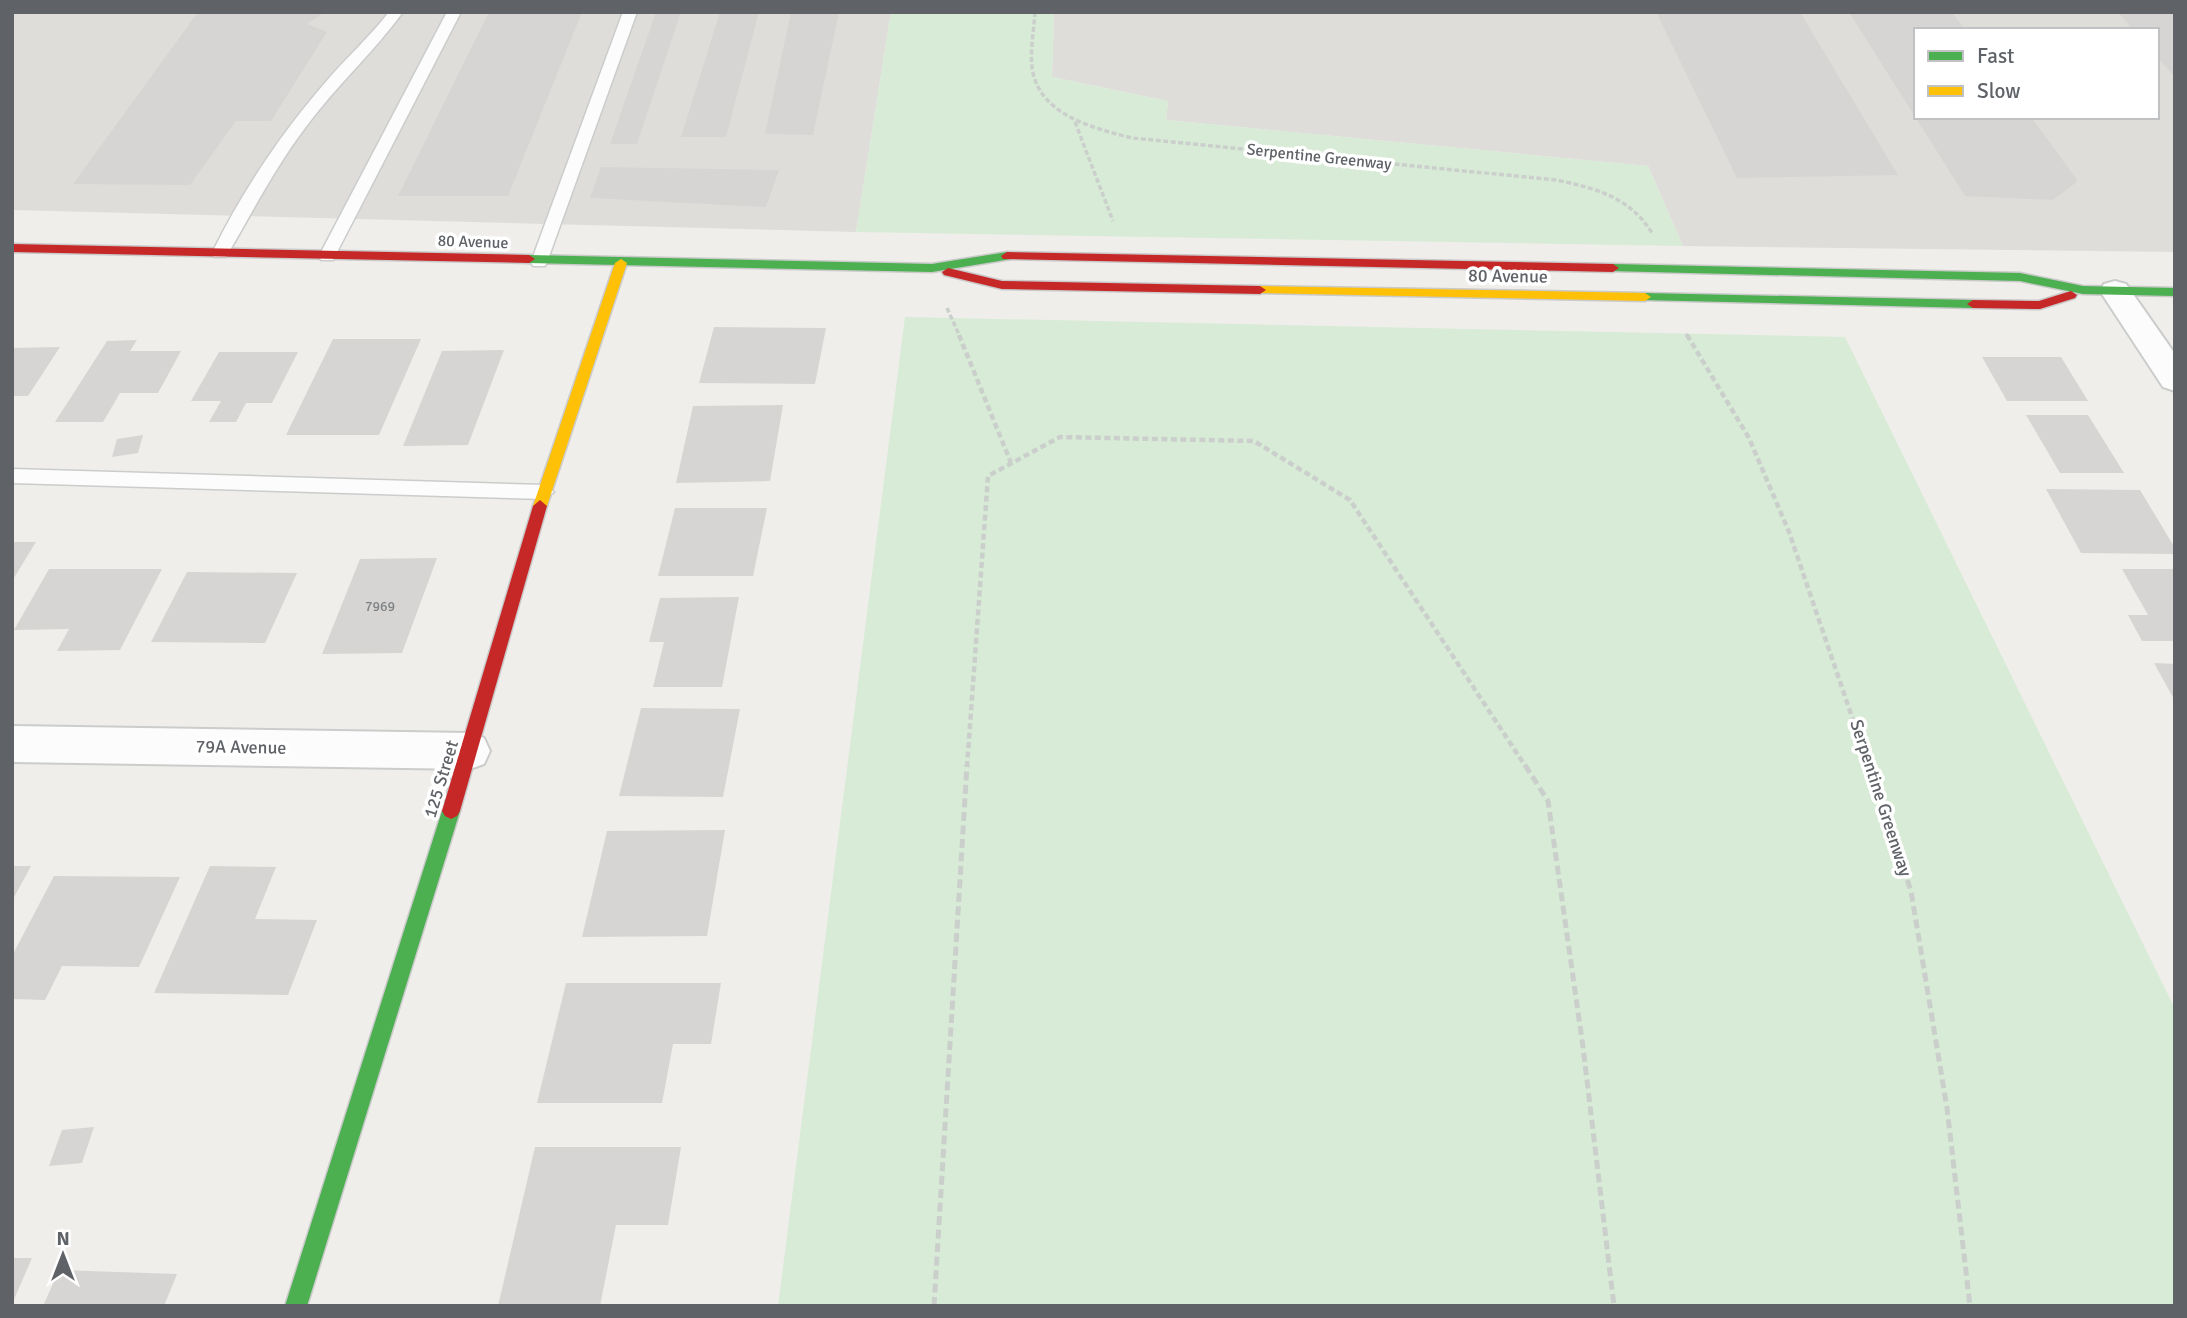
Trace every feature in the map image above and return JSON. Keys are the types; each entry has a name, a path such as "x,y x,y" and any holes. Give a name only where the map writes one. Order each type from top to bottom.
{"main road":[{"name":"80 Avenue","path":"12,248 539,262 932,268 1004,256 1149,258 2020,277 2083,290 2175,292"},
{"name":"125 Street","path":"296,1306 470,751 544,492 621,263"},
{"name":"80 Avenue","path":"932,268 1002,285 1595,298 2040,305 2083,290"}],"street":[{"path":"2115,291 2175,379"},
{"name":"79A Avenue","path":"12,744 470,751"}],"lane":[{"path":"220,253 247,202 288,139 330,86 376,39 396,12"},
{"path":"327,256 454,12"},
{"path":"539,262 630,12"},
{"path":"12,476 544,492"}],"path":[{"name":"Serpentine Greenway","path":"1035,12 1032,72 1044,95 1074,121 1132,138 1556,180 1608,193 1625,201 1647,222 1654,238"},
{"path":"1074,121 1115,228"},
{"path":"947,307 979,378 1011,463"},
{"name":"Serpentine Greenway","path":"1683,324 1703,366 1749,438 1789,532 1911,891 1947,1108 1970,1306"},
{"path":"934,1306 974,654 988,475 1060,437 1254,441 1350,500 1548,801 1583,1047 1614,1306"}],"shaded area":[{"path":"12,12 891,12 856,232 12,210"},
{"path":"1054,12 2175,12 2175,252 1683,246 1648,166 1166,120 1168,101 1052,77"}],"green space":[{"path":"891,12 1054,12 1052,77 1168,101 1166,120 1648,166 1683,246 856,232"},
{"path":"905,317 1845,337 2175,1009 2175,1306 778,1306"}],"building":[{"path":"198,12 325,12 307,24 327,32 271,121 236,121 190,185 73,184"},
{"path":"489,12 582,12 508,196 398,196"},
{"path":"656,12 681,12 637,144 610,144"},
{"path":"720,12 759,12 726,137 681,137"},
{"path":"791,12 839,12 813,135 765,134"},
{"path":"1656,12 1800,12 1898,175 1737,178"},
{"path":"1849,12 1952,12 1964,28 1914,28 1914,115"},
{"path":"2118,12 2175,12 2175,77 2159,59 2159,28 2131,28"},
{"path":"1916,119 2032,119 2078,181 2053,200 1965,196"},
{"path":"601,167 779,170 766,207 590,198"},
{"path":"714,327 826,328 815,384 699,383"},
{"path":"333,339 421,339 379,435 286,435"},
{"path":"137,340 130,351 181,351 158,393 120,393 103,422 55,422 107,341"},
{"path":"60,347 28,396 12,396 12,348"},
{"path":"504,350 468,445 403,446 442,351"},
{"path":"219,352 298,352 272,403 246,403 236,422 209,422 221,401 191,401"},
{"path":"1982,357 2061,357 2088,401 2007,401"},
{"path":"783,405 770,481 676,483 693,406"},
{"path":"2026,415 2088,415 2124,473 2060,473"},
{"path":"143,435 138,453 112,457 117,439"},
{"path":"2046,489 2140,490 2175,548 2175,554 2081,553"},
{"path":"675,508 767,508 753,576 658,576"},
{"path":"12,542 36,542 12,581"},
{"path":"437,558 402,653 322,654 360,559"},
{"path":"49,569 162,569 120,650 57,651 69,629 14,630"},
{"path":"2122,569 2175,569 2175,641 2142,641 2128,615 2148,615"},
{"path":"187,572 297,573 265,643 151,642"},
{"path":"739,597 722,687 653,687 664,642 649,642 660,598"},
{"path":"2154,663 2175,664 2175,701"},
{"path":"641,708 740,709 723,797 619,796"},
{"path":"725,830 707,936 582,937 607,831"},
{"path":"12,866 31,866 12,901"},
{"path":"210,866 276,867 255,919 317,920 288,995 154,993"},
{"path":"54,876 180,877 139,967 62,966 45,1000 12,999 12,956"},
{"path":"566,983 721,983 711,1044 673,1044 662,1103 537,1103"},
{"path":"94,1127 82,1163 49,1166 62,1130"},
{"path":"535,1147 681,1147 668,1225 616,1225 600,1306 498,1306"},
{"path":"12,1258 32,1258 12,1304"},
{"path":"59,1270 177,1274 164,1306 43,1306"}],"traffic: fast":[{"path":"529,259 932,268 1007,256"},
{"path":"1613,268 2020,277 2083,290 2175,292"},
{"path":"1645,297 1973,304"},
{"path":"296,1306 451,811"}],"traffic: slow":[{"path":"540,506 621,263"},
{"path":"1260,290 1645,297"}],"traffic: jam":[{"path":"12,248 529,259"},
{"path":"1007,256 1613,268"},
{"path":"948,272 1002,285 1260,290"},
{"path":"1973,304 2040,305 2071,295"},
{"path":"451,811 540,506"}]}
